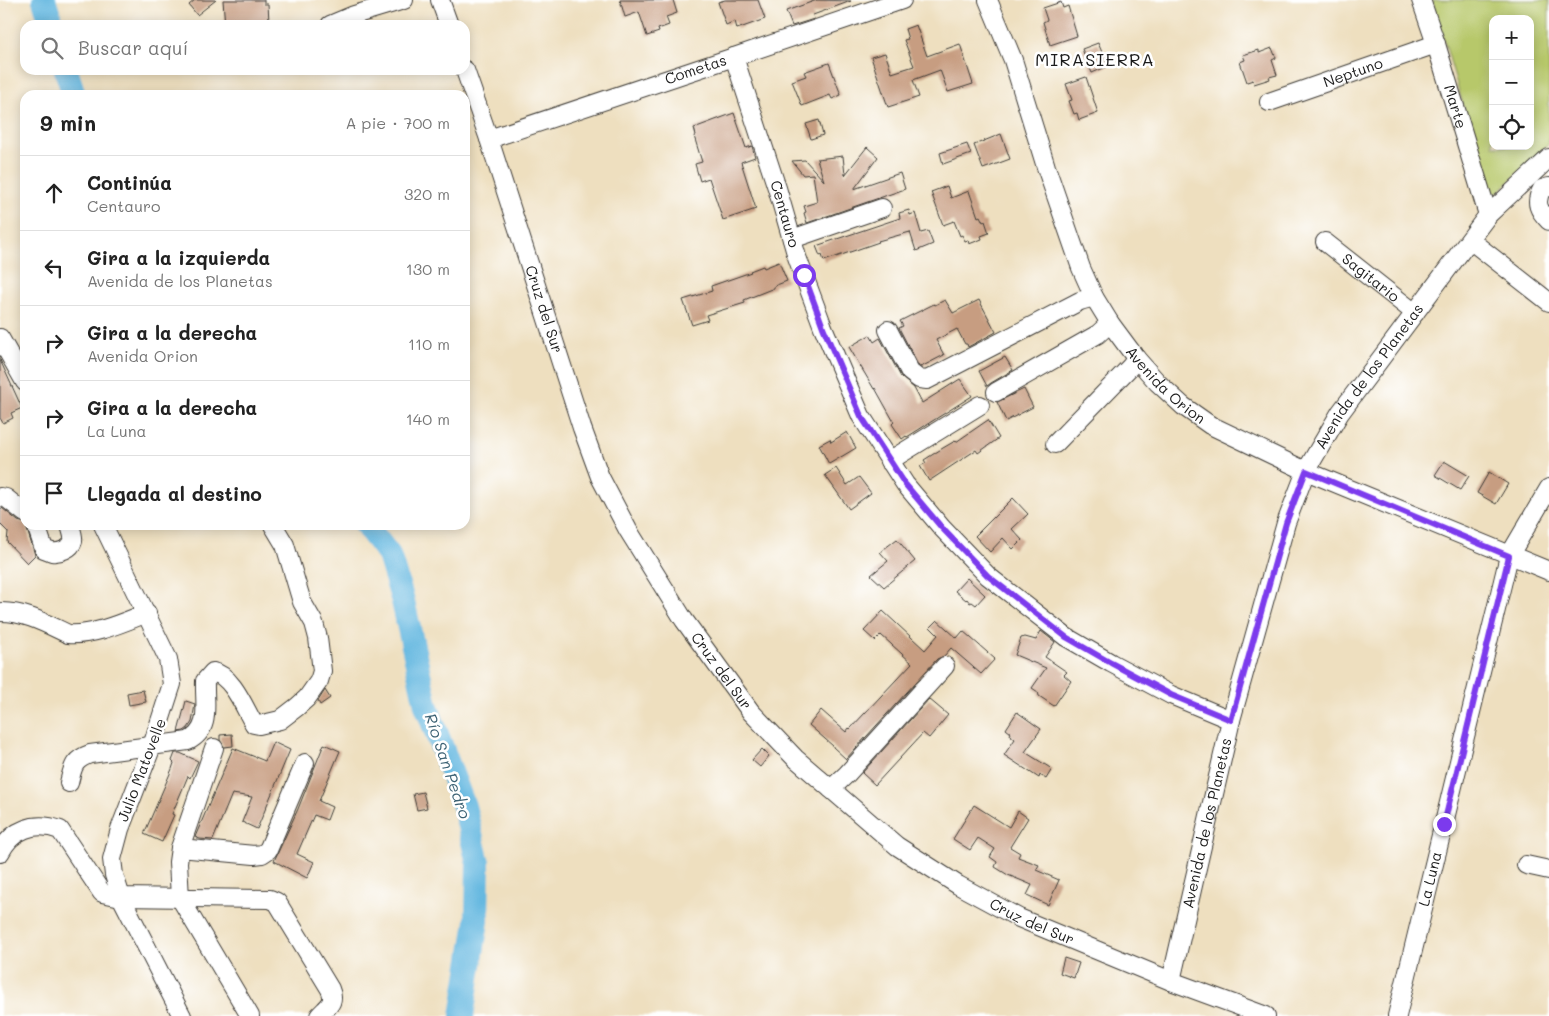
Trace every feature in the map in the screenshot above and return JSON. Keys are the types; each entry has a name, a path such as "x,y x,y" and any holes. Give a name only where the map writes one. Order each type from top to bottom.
{"street":[{"path":"342,20 404,0"},
{"path":"440,0 447,20"},
{"name":"Cometas","path":"489,139 902,0"},
{"name":"Avenida Orion","path":"988,0 1013,60 1046,166 1081,268 1094,297 1110,323 1136,358 1158,382 1183,406 1210,425 1306,471 1549,571"},
{"name":"Marte","path":"1421,0 1488,215"},
{"name":"Neptuno","path":"1269,102 1436,44"},
{"name":"Centauro","path":"734,58 792,239 842,375 861,416 905,484 942,528 988,576 1066,637 1171,695 1231,720"},
{"name":"Cruz del Sur","path":"466,75 489,139 582,428 600,477 628,530 684,620 751,712 795,758 896,846 958,885 1019,918 1171,981 1266,1016"},
{"name":"Avenida de los Planetas","path":"1171,981 1231,720 1286,523 1306,471 1340,413 1488,215 1549,158"},
{"path":"1526,180 1545,190 1538,198 1539,210 1549,221"},
{"path":"792,239 882,208"},
{"path":"1470,240 1549,302"},
{"name":"Sagitario","path":"1325,242 1415,313"},
{"path":"888,330 910,372 919,380 927,380 1080,301 1094,297"},
{"path":"996,392 1098,334 1110,323"},
{"path":"0,338 20,373"},
{"path":"1055,444 1131,366 1136,358"},
{"path":"889,461 980,404"},
{"name":"La Luna","path":"1397,1016 1509,556 1549,488"},
{"path":"0,497 6,498 20,509"},
{"path":"38,530 44,549 53,552 62,551 70,547 73,543 71,530"},
{"name":"Julio Matovelle","path":"106,530 168,659 172,684 152,746 120,829 112,858 114,875 121,897 177,1015"},
{"path":"69,783 74,764 82,756 188,741 196,737 202,730 206,714 205,681 213,672 218,673 229,681 254,724 259,726 280,720 307,698 319,681 322,670 318,638 314,623 298,591 285,545 276,530"},
{"path":"2,612 30,616 68,634 84,634 147,613"},
{"path":"831,789 847,774 945,666"},
{"path":"214,748 180,848 178,862 180,898 250,1016"},
{"path":"180,848 254,855 262,854 268,850 306,763"},
{"path":"0,853 4,844 25,829 37,826 53,827 60,830 102,893 121,897 270,899 277,902 333,996 332,1002 318,1016"},
{"path":"1526,865 1549,870"}],"green space":[{"path":"1432,0 1549,0 1549,144 1491,199"}],"building":[{"path":"195,0 216,0 197,15 189,5"},
{"path":"223,0 264,0 264,4 268,4 269,20 225,20"},
{"path":"620,0 673,0 677,13 666,17 669,25 658,29 659,32 647,36 639,12 625,17"},
{"path":"725,0 758,0 765,19 737,29 735,21 726,25 718,2"},
{"path":"817,0 851,1 813,15 814,19 792,26 786,11"},
{"path":"1061,2 1063,8 1068,6 1077,36 1050,45 1043,22 1047,20 1043,8"},
{"path":"916,25 927,56 960,44 973,84 948,92 940,70 913,80 919,97 888,107 871,57 885,53 892,73 914,66 904,40 908,39 905,29"},
{"path":"1098,43 1108,66 1092,73 1082,49"},
{"path":"1272,48 1276,58 1272,60 1277,75 1254,84 1253,80 1247,82 1240,62 1245,60 1243,55 1259,50 1259,53"},
{"path":"829,63 841,95 832,99 830,95 802,106 792,81 806,76 804,72"},
{"path":"1086,77 1098,113 1079,120 1077,113 1074,114 1069,101 1072,100 1066,84"},
{"path":"734,113 746,148 752,146 755,157 741,162 756,209 723,220 709,178 700,181 695,164 702,162 694,136 696,135 694,128"},
{"path":"819,120 823,135 811,139 806,124"},
{"path":"1001,134 1010,159 983,169 974,145"},
{"path":"967,144 971,154 943,164 940,153"},
{"path":"867,147 878,157 854,189 900,173 905,189 807,223 804,206 817,202 813,174 803,175 792,161 805,160 824,181 817,159 843,156 845,175"},
{"path":"947,186 951,198 969,191 978,217 980,216 983,222 985,221 989,233 981,236 982,239 969,244 968,240 965,241 962,235 960,236 954,221 943,225 931,192"},
{"path":"909,210 910,215 915,213 921,233 928,231 933,244 916,251 910,232 878,241 824,261 822,255 820,256 816,246 900,218 899,213"},
{"path":"779,262 787,281 744,300 745,303 706,315 708,320 692,325 683,300 712,291 711,286 763,266 764,268"},
{"path":"945,300 953,313 979,300 996,332 968,347 957,329 936,340 944,355 921,367 918,365 899,328 903,326 900,321"},
{"path":"870,335 874,342 880,338 901,377 914,388 922,403 960,379 972,396 902,439 892,424 894,422 875,388 849,347"},
{"path":"1005,357 1013,370 987,386 979,371"},
{"path":"0,360 20,404 20,409 11,413 13,418 3,423 0,418"},
{"path":"1024,389 1033,407 1006,421 997,402"},
{"path":"988,420 999,438 978,453 976,450 929,481 920,466 926,463 924,460 956,442"},
{"path":"847,432 856,448 829,464 819,445 830,439 831,442"},
{"path":"1444,461 1469,476 1460,490 1435,475"},
{"path":"836,468 847,485 859,477 871,493 849,509 825,475"},
{"path":"1489,472 1508,484 1496,504 1477,493"},
{"path":"1013,498 1028,514 1012,529 1022,540 1013,549 1003,538 990,552 975,536"},
{"path":"2,508 20,522 20,530 27,530 35,555 27,563 7,542 8,532 0,524 0,511"},
{"path":"897,539 915,561 884,587 871,575 888,561 880,552"},
{"path":"967,578 985,595 976,605 972,602 970,603 955,591"},
{"path":"883,611 925,650 938,635 930,627 937,620 957,638 963,631 995,659 981,674 951,648 944,656 937,659 846,759 809,725 821,710 846,732 912,663 881,635 875,641 864,631"},
{"path":"1041,631 1055,642 1045,657 1067,672 1064,675 1071,681 1054,706 1039,696 1038,692 1032,688 1046,668 1015,655 1021,638 1025,637 1036,640"},
{"path":"143,690 146,702 129,705 127,693"},
{"path":"325,690 330,698 320,705 318,701"},
{"path":"929,699 948,715 929,738 923,733 875,785 862,773"},
{"path":"186,701 195,704 192,722 184,731 178,732"},
{"path":"1017,712 1041,729 1025,752 1052,769 1046,779 1040,775 1039,778 1004,755 1015,739 1006,729"},
{"path":"232,734 233,746 224,747 220,740 220,735"},
{"path":"273,742 290,750 257,829 242,822 252,797 232,794 213,840 195,837 233,748 265,761"},
{"path":"324,744 340,751 319,801 332,807 327,820 314,815 297,854 314,862 307,878 274,861 298,809"},
{"path":"762,749 769,756 760,767 752,760"},
{"path":"175,753 180,753 198,761 190,778 188,776 162,842 144,834 172,769"},
{"path":"423,792 427,808 417,810 413,794"},
{"path":"974,805 1009,827 1018,811 1028,818 1010,847 1020,853 1018,857 1039,865 1036,870 1059,880 1048,905 1027,895 1032,885 1008,875 995,867 997,862 990,857 995,849 978,838 970,850 953,839"},
{"path":"1064,958 1079,963 1074,978 1060,973"}],"waterway":[{"name":"Río San Pedro","path":"44,0 50,20"},
{"name":"Río San Pedro","path":"68,75 72,90"},
{"name":"Río San Pedro","path":"370,530 389,555 403,601 426,705 464,806 478,863 477,921 462,1016"}],"district":[{"name":"MIRASIERRA","path":"1095,60"}],"route":[{"path":"804,275 842,375 861,416 905,484 942,528 988,576 1066,637 1171,695 1231,720 1286,523 1306,471 1509,556 1444,824"}]}
